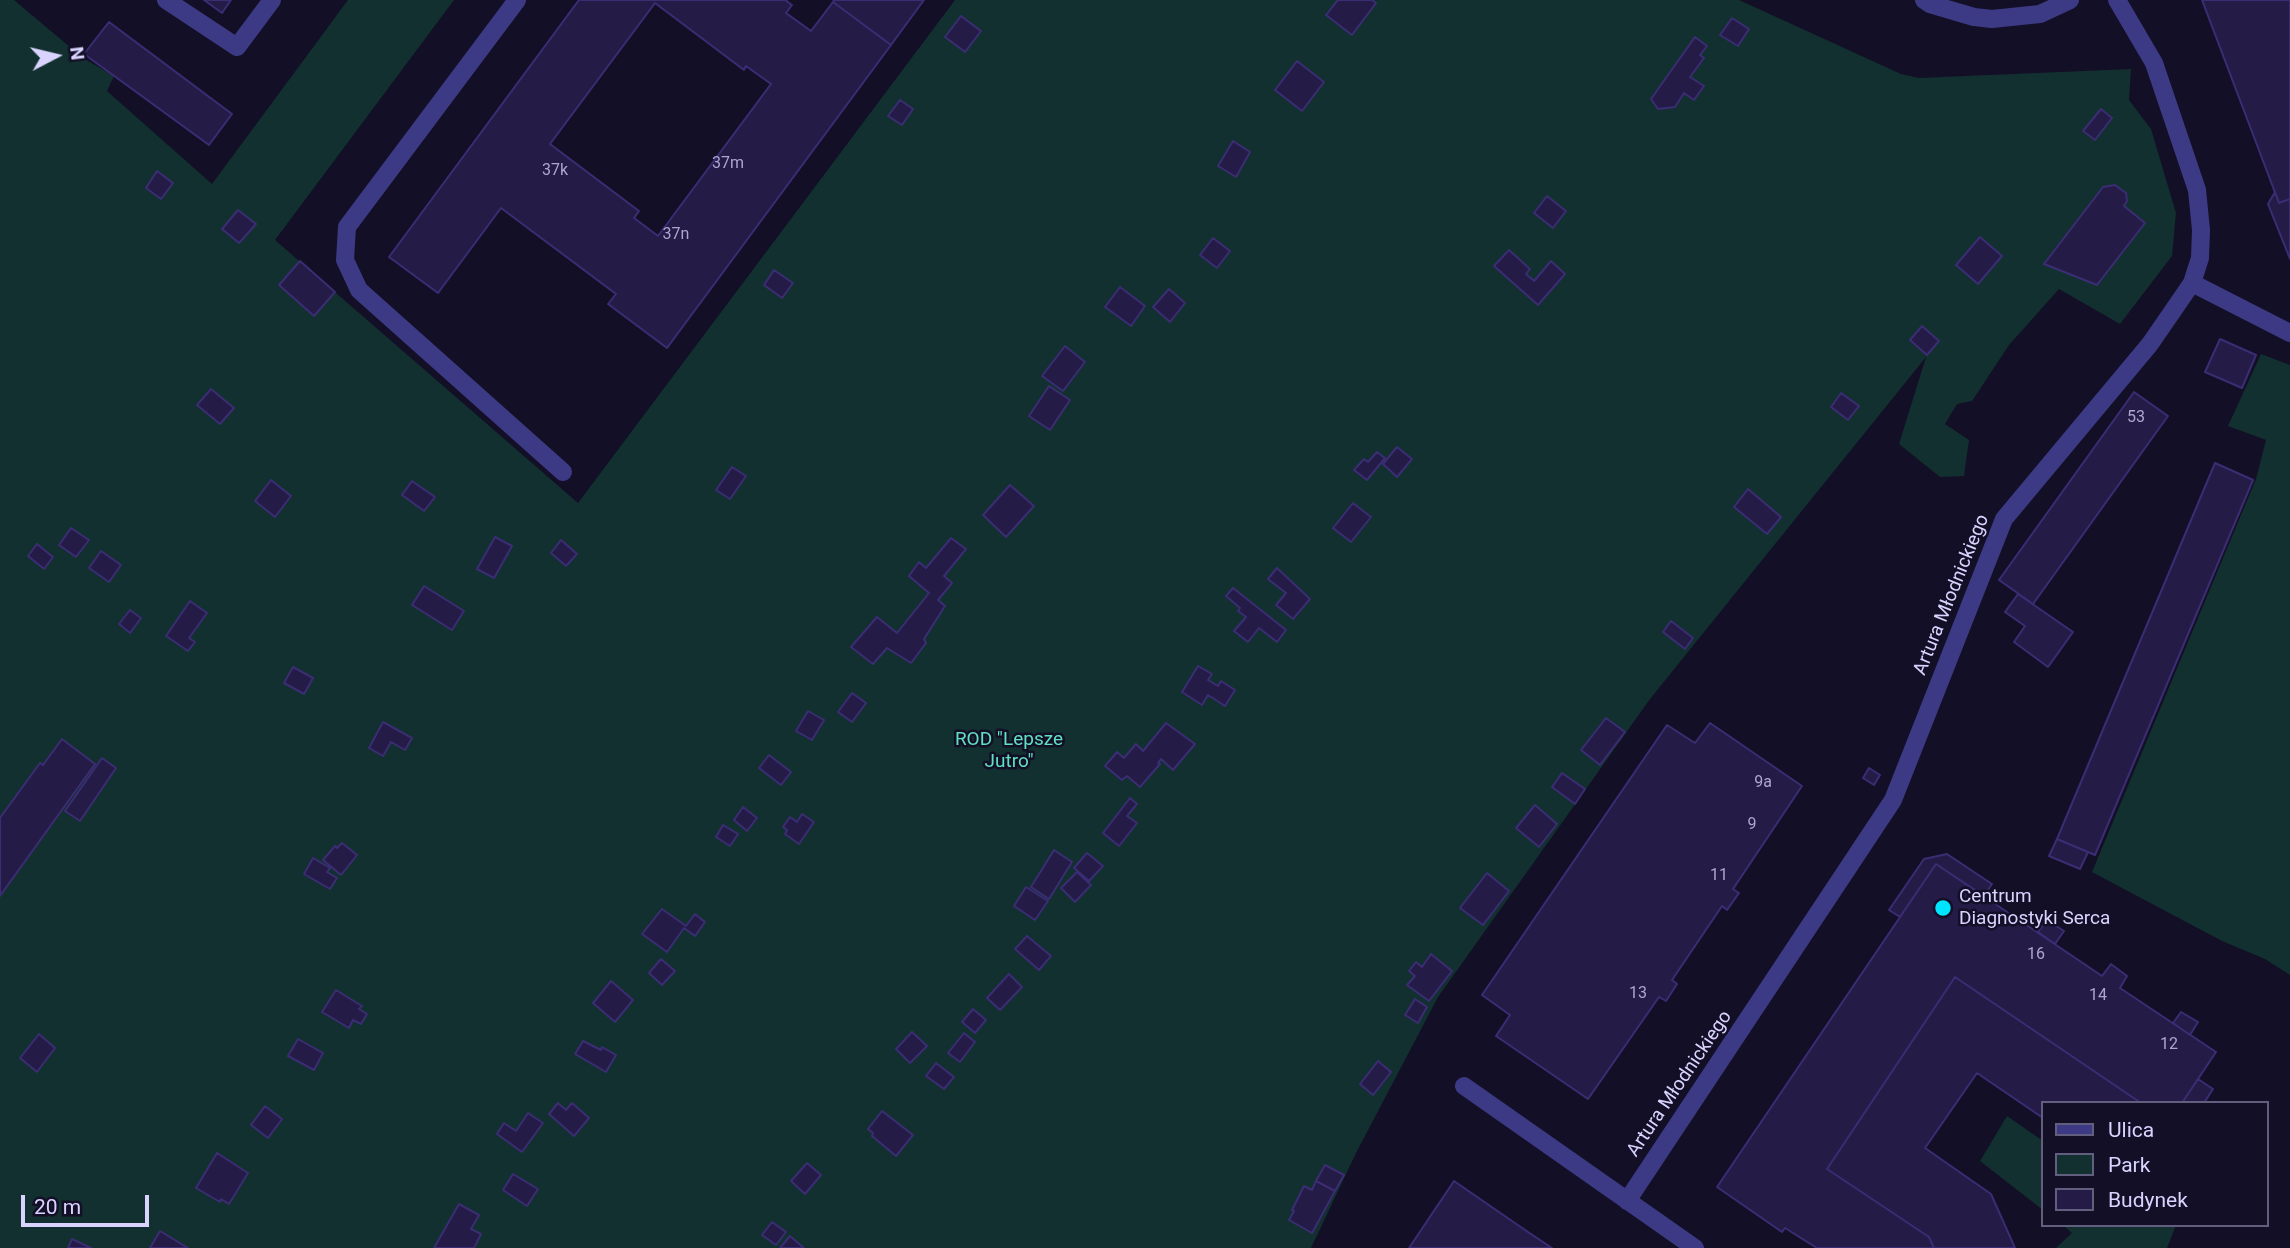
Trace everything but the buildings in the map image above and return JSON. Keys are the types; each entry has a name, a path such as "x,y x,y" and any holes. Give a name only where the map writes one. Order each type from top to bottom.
{"street":[{"path":"166,0 237,47 272,0"},
{"path":"517,0 347,227 345,260 359,290 563,472"},
{"path":"1924,0 1974,17 1992,19 2040,14 2070,0"},
{"name":"Artura Młodnickiego","path":"1628,1201 1893,800 2004,519 2150,344 2192,283 2200,258 2201,230 2197,190 2154,63 2117,0"},
{"path":"2192,283 2290,333"},
{"path":"1464,1086 1695,1248"}],"green space":[{"name":"ROD \"Lepsze Jutro\"","path":"0,0 14,0 83,58 114,76 107,91 212,184 348,0 454,0 275,240 578,503 955,0 1739,0 1901,74 1919,78 2131,69 2129,100 2151,129 2176,213 2172,256 2120,324 2059,289 2009,345 1972,401 1957,404 1945,424 1969,440 1964,476 1940,477 1899,444 1926,357 1650,699 1438,997 1356,1153 1311,1248 0,1248"},
{"path":"2261,354 2290,365 2290,975 2265,959 2222,941 2092,872 2256,479 2266,440 2228,426"},
{"path":"2007,1116 2042,1140 2042,1209 1980,1161"},
{"path":"2065,1227 2175,1227 2167,1248 2056,1248 2072,1233"}],"place":[{"name":"Centrum Diagnostyki Serca","path":"1943,908"}]}
